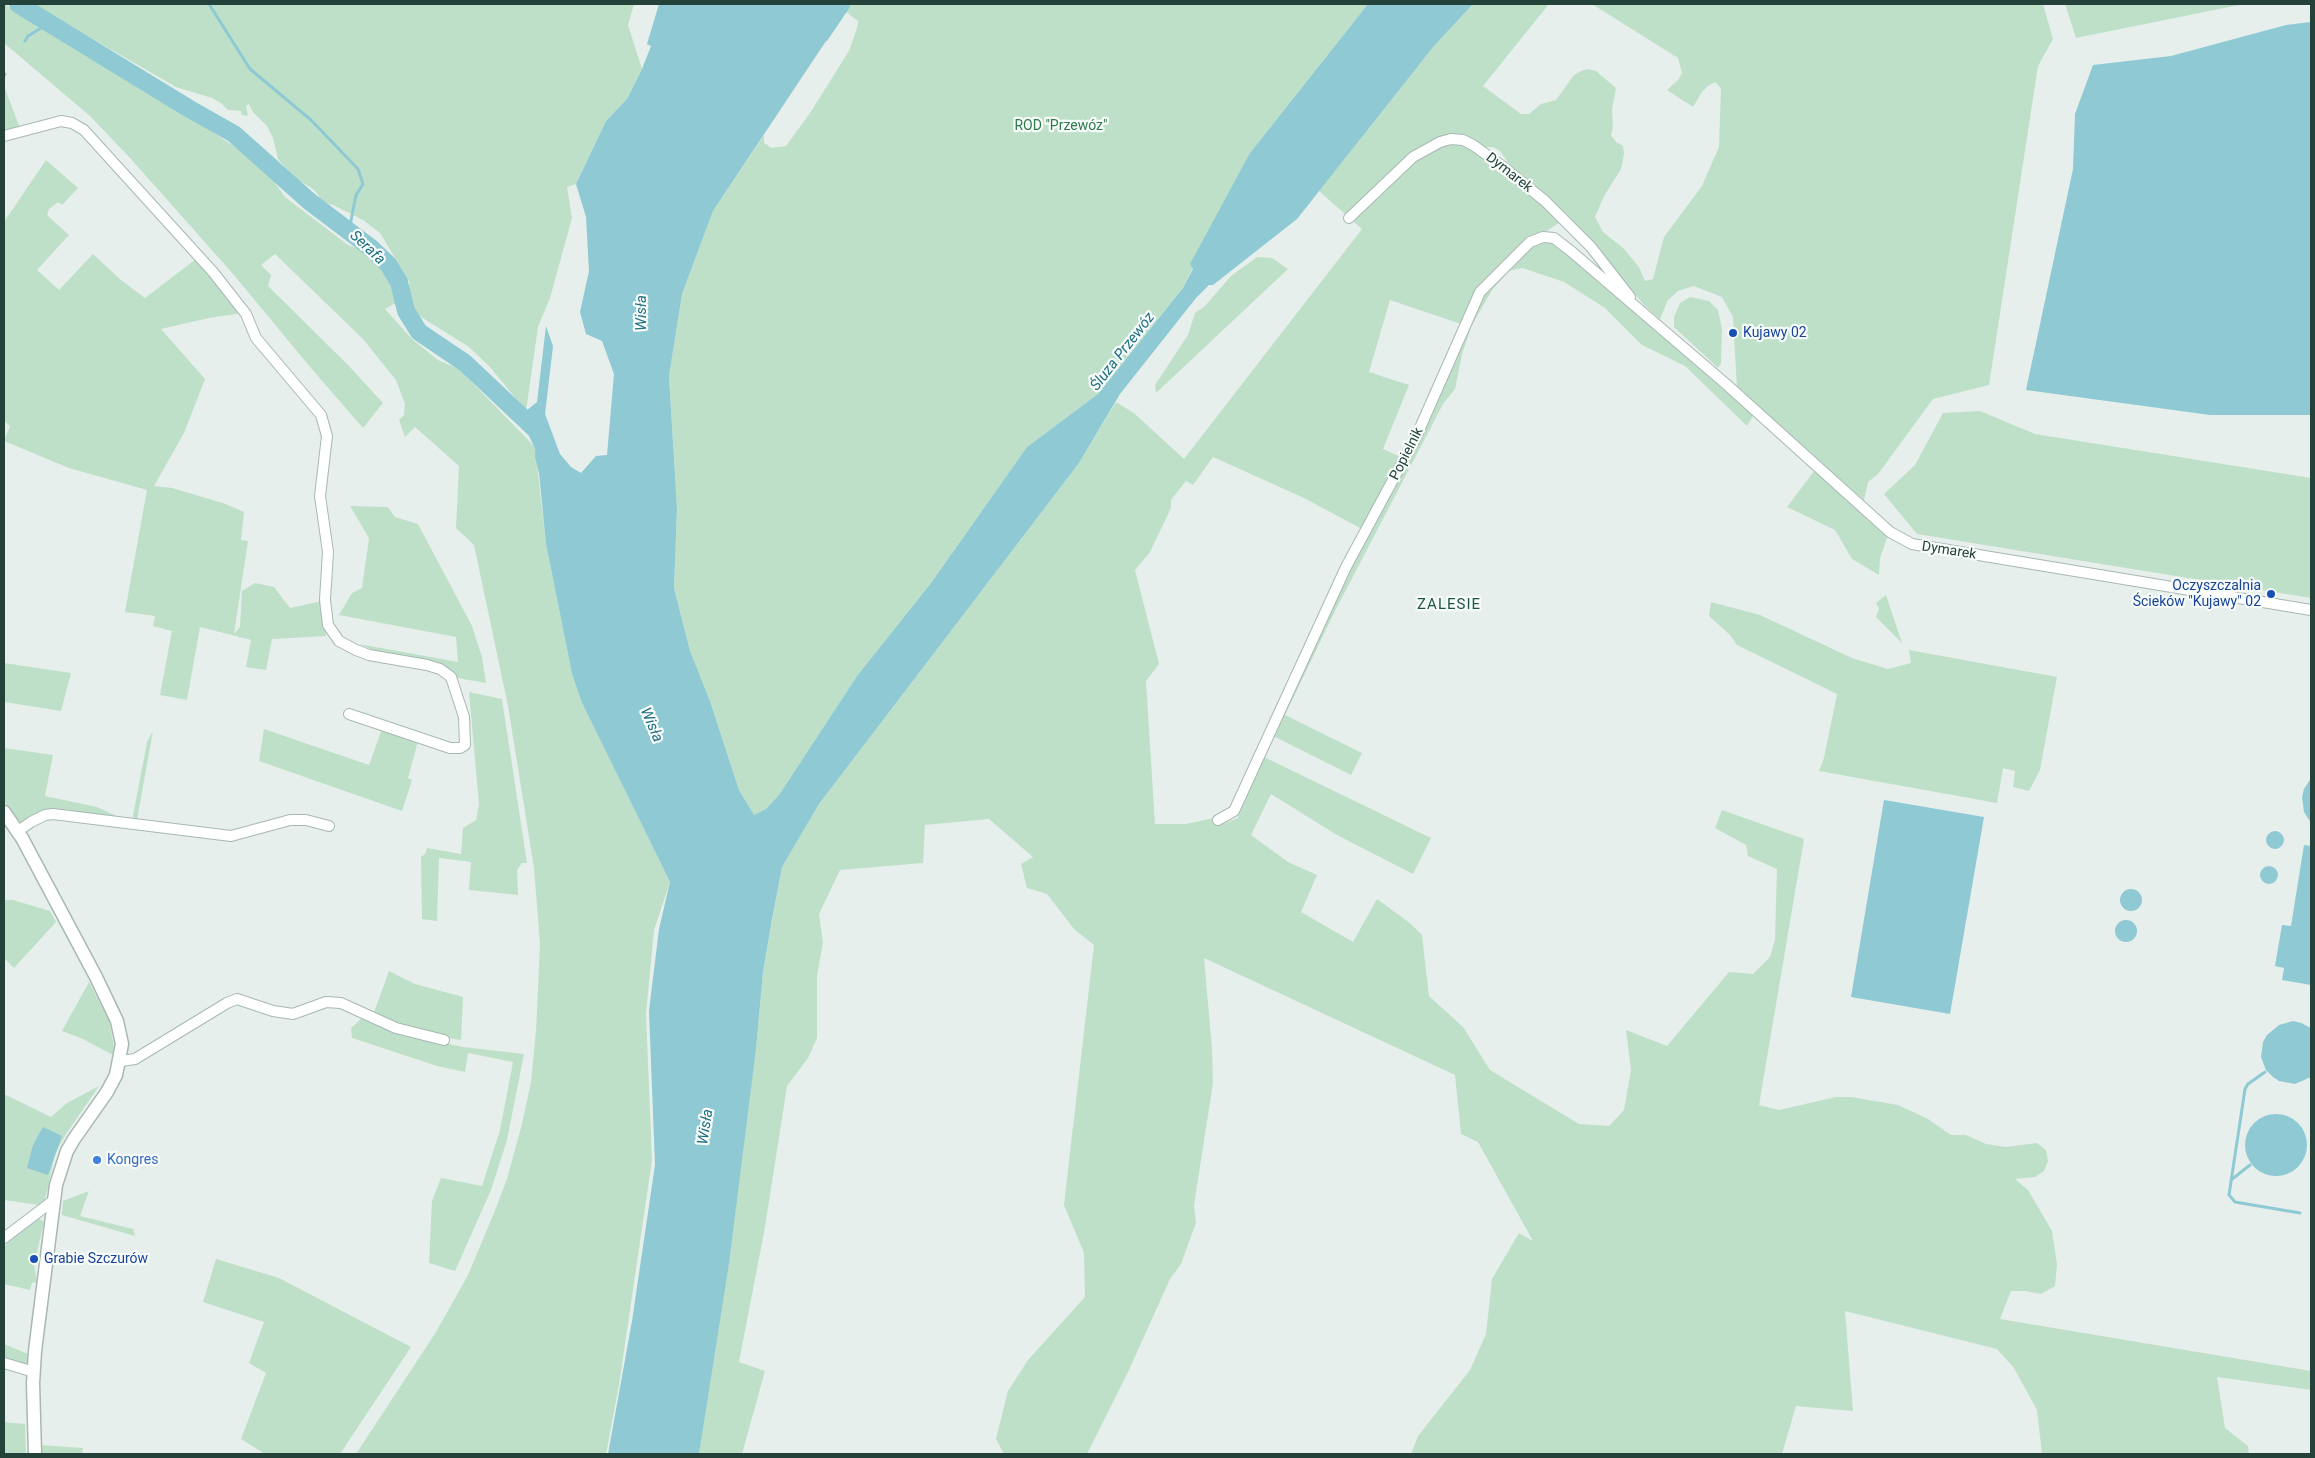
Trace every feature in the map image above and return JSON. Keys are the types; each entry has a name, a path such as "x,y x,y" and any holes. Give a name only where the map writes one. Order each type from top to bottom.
{"street":[{"path":"4,136 61,121 72,123 84,130 213,272 246,314 256,338 322,415 326,431 320,487 321,508 328,552 325,600 328,625 339,641 356,650 369,655 427,665 446,673 453,681 464,717 464,745 460,748 450,748 349,714"},
{"name":"Dymarek","path":"1348,218 1413,157 1440,142 1463,140 1474,145 1545,201 1591,247 1647,317"},
{"name":"Popielnik","path":"1218,820 1234,811 1346,567 1416,437 1480,292 1530,242 1542,237 1554,238 1662,331"},
{"name":"Dymarek","path":"1662,331 1726,384 1890,532 1912,544 2311,610"},
{"path":"4,812 18,831 111,1006 122,1038 121,1061 111,1086 81,1127 67,1151 58,1175 34,1372 35,1454"},
{"path":"18,831 45,815 53,814 232,836 290,820 306,820 330,826"},
{"path":"121,1061 135,1059 227,1003 237,999 273,1011 293,1014 326,1002 341,1003 396,1028 444,1040"},
{"path":"4,1238 54,1200"},
{"path":"4,1363 34,1372"}],"green space":[{"path":"4,4 179,109 263,166 285,197 348,245 374,255 385,268 400,299 405,296 410,283 380,233 363,220 333,205 319,201 319,196 313,189 298,180 278,159 273,138 267,126 253,112 249,104 246,106 248,116 242,115 241,111 228,110 212,98 176,87 32,4 634,4 628,25 642,69 627,99 606,121 576,184 567,187 572,218 550,298 538,327 526,411 490,367 469,347 421,317 412,314 404,316 394,304 385,309 413,340 438,360 459,369 535,447 546,544 572,674 582,703 670,882 654,930 646,1014 652,1160 619,1385 606,1454 356,1454 436,1332 468,1275 507,1179 531,1082 536,1031 540,944 534,868 508,706 474,545 456,528 459,466 415,427 405,437 399,420 404,415 405,404 396,380 363,339 275,254 261,265 271,275 268,286 348,365 383,403 363,428 234,275 131,159 90,116 4,43"},
{"name":"ROD \"Przewóz\"","path":"849,4 1368,4 1250,153 1183,288 1098,394 1027,447 931,583 857,676 779,795 766,809 754,816 739,790 710,701 690,651 674,588 677,509 669,376 682,294 713,211 764,135 764,143 772,148 786,146 810,113 849,51 858,21 846,12"},
{"path":"1473,4 1549,4 1483,86 1521,114 1529,114 1541,104 1556,100 1574,75 1588,69 1596,71 1616,88 1612,110 1613,127 1611,135 1616,142 1623,146 1624,154 1621,169 1604,196 1595,217 1603,232 1623,248 1639,267 1645,281 1653,279 1664,237 1702,186 1719,147 1721,88 1715,82 1708,86 1693,107 1667,90 1678,80 1682,73 1678,58 1592,4 2043,4 2053,39 2038,66 1989,385 1933,399 1878,474 1868,482 1864,500 1737,389 1733,317 1722,297 1694,286 1678,291 1668,300 1660,319 1645,306 1567,214 1553,205 1510,165 1500,151 1493,147 1485,147 1481,156 1562,221 1509,255 1510,263 1538,241 1551,241 1754,414 1747,426 1685,366 1642,345 1605,308 1564,282 1522,268 1509,271 1492,290 1472,325 1462,354 1455,389 1443,404 1336,609 1285,715 1362,753 1351,775 1271,735 1358,550 1414,448 1461,324 1390,300 1369,372 1409,385 1383,449 1403,458 1362,529 1304,498 1213,457 1193,485 1186,481 1171,500 1171,508 1150,552 1135,570 1159,664 1146,681 1155,824 1186,824 1214,818 1218,826 1238,818 1239,807 1262,756 1431,838 1413,874 1337,835 1271,794 1251,835 1288,862 1317,875 1301,912 1353,942 1377,899 1411,924 1422,935 1429,996 1463,1027 1490,1070 1579,1124 1609,1126 1624,1110 1631,1070 1626,1030 1667,1046 1729,972 1753,974 1770,957 1775,940 1777,869 1748,856 1746,845 1715,828 1722,810 1804,839 1759,1105 1779,1110 1836,1097 1851,1097 1898,1105 1928,1119 1951,1135 1966,1135 1986,1144 2006,1147 2037,1143 2046,1150 2048,1161 2044,1171 2035,1177 2015,1179 2028,1190 2052,1231 2057,1264 2055,1286 2041,1294 2011,1291 2000,1319 2311,1371 2311,1390 2217,1377 2225,1428 2248,1446 2249,1454 2042,1454 2037,1410 2014,1368 1997,1349 1845,1311 1853,1411 1796,1406 1782,1454 1411,1454 1418,1436 1470,1370 1486,1334 1492,1279 1519,1233 1533,1241 1478,1142 1461,1134 1455,1075 1204,958 1212,1048 1213,1083 1194,1205 1196,1223 1181,1264 1170,1279 1129,1370 1087,1454 1004,1454 996,1439 1008,1391 1028,1360 1085,1297 1084,1253 1064,1205 1094,945 1074,929 1047,894 1027,888 1021,864 1033,857 989,819 925,825 923,863 840,870 819,914 823,942 817,976 817,1038 808,1058 787,1086 765,1227 739,1362 765,1371 742,1454 699,1454 756,1049 763,972 782,867 819,804 1079,463 1116,402 1135,414 1184,459 1362,229 1319,191 1434,46"},
{"path":"2065,4 2244,4 2076,38"},
{"path":"4,86 20,128 4,132"},
{"path":"46,160 78,188 62,205 58,202 49,209 47,215 69,235 37,270 59,290 93,254 121,280 145,298 196,259 242,313 161,329 205,379 184,433 154,486 172,488 223,503 244,512 241,540 248,541 234,634 240,627 242,591 255,583 274,587 290,608 322,601 326,636 272,639 266,670 246,667 251,640 200,627 187,700 160,695 172,631 153,626 155,616 125,612 147,490 69,468 4,441 10,426 4,421 4,222"},
{"path":"1257,257 1272,258 1288,269 1156,393 1155,385 1188,335 1195,313 1205,306 1231,276"},
{"path":"1690,297 1709,301 1718,310 1722,329 1721,363 1718,368 1674,327 1674,317 1680,303"},
{"path":"1980,411 2035,434 2311,478 2311,598 1917,534 1884,494 1915,465 1943,413"},
{"path":"1814,471 1885,531 1887,538 1880,558 1879,575 1852,559 1835,530 1787,507"},
{"path":"350,506 388,507 395,517 418,524 472,626 482,657 486,683 458,678 442,666 378,652 359,644 458,662 456,637 339,615 352,593 362,588 369,538"},
{"path":"1886,595 1902,643 1876,617 1879,608 1876,603"},
{"path":"1711,602 1760,615 1852,658 1888,669 1911,663 1909,650 2057,677 2040,770 2029,791 2013,787 2015,771 2003,768 1997,803 1819,771 1824,758 1837,694 1737,645 1730,635 1709,616"},
{"path":"4,663 71,673 61,711 4,702"},
{"path":"469,692 502,699 527,863 522,863 517,870 518,895 469,890 471,862 439,858 437,921 422,919 421,857 425,854 427,848 461,854 463,828 476,820 479,804"},
{"path":"264,729 369,765 382,729 418,741 408,778 412,780 402,811 259,761"},
{"path":"153,731 137,820 132,821 147,742"},
{"path":"4,748 53,755 45,796 97,807 125,820 45,810 20,822 4,801"},
{"path":"4,900 13,900 50,911 56,922 14,968 4,958"},
{"path":"389,971 415,984 463,997 461,1040 429,1035 373,1015"},
{"path":"89,982 109,1021 114,1046 113,1055 83,1039 62,1031"},
{"path":"361,1019 416,1037 463,1047 524,1054 507,1140 491,1190 455,1271 429,1263 432,1201 441,1178 482,1186 500,1130 513,1062 468,1053 465,1072 437,1066 352,1038 351,1028"},
{"path":"99,1086 66,1134 55,1154 45,1200 39,1205 4,1200 4,1094 51,1117 67,1103"},
{"path":"89,1191 80,1216 133,1229 135,1236 62,1215 63,1201"},
{"path":"38,1218 44,1222 34,1265 37,1282 32,1283 30,1290 4,1284 4,1247 16,1233"},
{"path":"216,1259 279,1278 411,1347 340,1454 265,1454 241,1439 266,1373 249,1363 264,1322 203,1302"},
{"path":"4,1344 28,1354 27,1365 4,1359"},
{"path":"4,1422 25,1424 26,1454 4,1454"},
{"path":"40,1445 83,1448 82,1454 40,1454"}],"water":[{"name":"Wisła","path":"659,4 849,4 850,7 713,211 682,294 669,376 677,509 674,588 690,651 710,701 739,790 754,815 766,809 779,795 857,676 931,583 1027,447 1098,394 1183,288 1193,269 1190,264 1250,153 1368,4 1473,4 1434,46 1297,219 1213,285 1209,285 1196,298 1120,394 1079,463 819,804 782,867 772,920 763,972 756,1049 729,1263 699,1454 608,1454 632,1321 655,1165 649,1011 659,929 670,882 582,703 572,674 546,544 539,473 535,457 536,430 526,411 537,402 546,326 553,346 545,414 560,454 571,467 581,473 596,456 607,455 614,374 602,341 586,334 580,312 589,271 586,217 576,184 606,121 627,99 642,69 651,46 647,44"},
{"path":"2311,22 2311,415 2210,415 2026,390 2073,169 2075,114 2093,65 2171,56 2286,25"},
{"path":"2311,778 2311,823 2304,812 2302,797 2304,789"},
{"path":"1884,800 1984,817 1950,1014 1851,997"},
{"path":"2275,831 2281,834 2284,840 2281,846 2275,849 2269,846 2266,840 2269,834"},
{"path":"2304,845 2311,846 2311,985 2282,980 2284,968 2275,966 2282,925 2291,926"},
{"path":"2265,866 2273,866 2278,871 2276,882 2265,884 2260,879 2260,871"},
{"path":"2131,889 2141,896 2142,900 2135,910 2131,911 2121,904 2120,900 2127,890"},
{"path":"2126,920 2136,927 2137,931 2130,941 2126,942 2116,935 2115,931 2122,921"},
{"path":"2293,1021 2311,1028 2311,1077 2295,1084 2279,1081 2273,1077 2266,1070 2261,1057 2263,1042 2267,1035 2279,1025"},
{"path":"2270,1114 2282,1114 2298,1123 2305,1133 2307,1145 2305,1157 2298,1167 2282,1176 2270,1176 2259,1171 2250,1162 2245,1151 2245,1139 2250,1128 2259,1119"},
{"path":"43,1127 62,1136 48,1175 27,1168 33,1145"}],"waterway":[{"name":"Serafa","path":"18,4 234,134 309,201 371,248 388,264 399,282 406,311 419,332 465,363 536,430 546,450"},
{"path":"209,4 250,69 311,120 358,169 363,184 356,195 349,231"},
{"path":"25,41 28,36 49,23"},
{"path":"2265,1072 2248,1084 2245,1089 2229,1195 2235,1202 2300,1213"},
{"path":"2231,1180 2250,1165"}],"place":[{"name":"Kujawy 02","path":"1733,333"},
{"name":"Oczyszczalnia Ścieków \"Kujawy\" 02","path":"2271,594"},
{"name":"Kongres","path":"97,1160"},
{"name":"Grabie Szczurów","path":"34,1259"}],"district":[{"name":"ZALESIE","path":"1449,605"}],"water label":[{"name":"Śluza Przewóz","path":"1123,352"}]}
